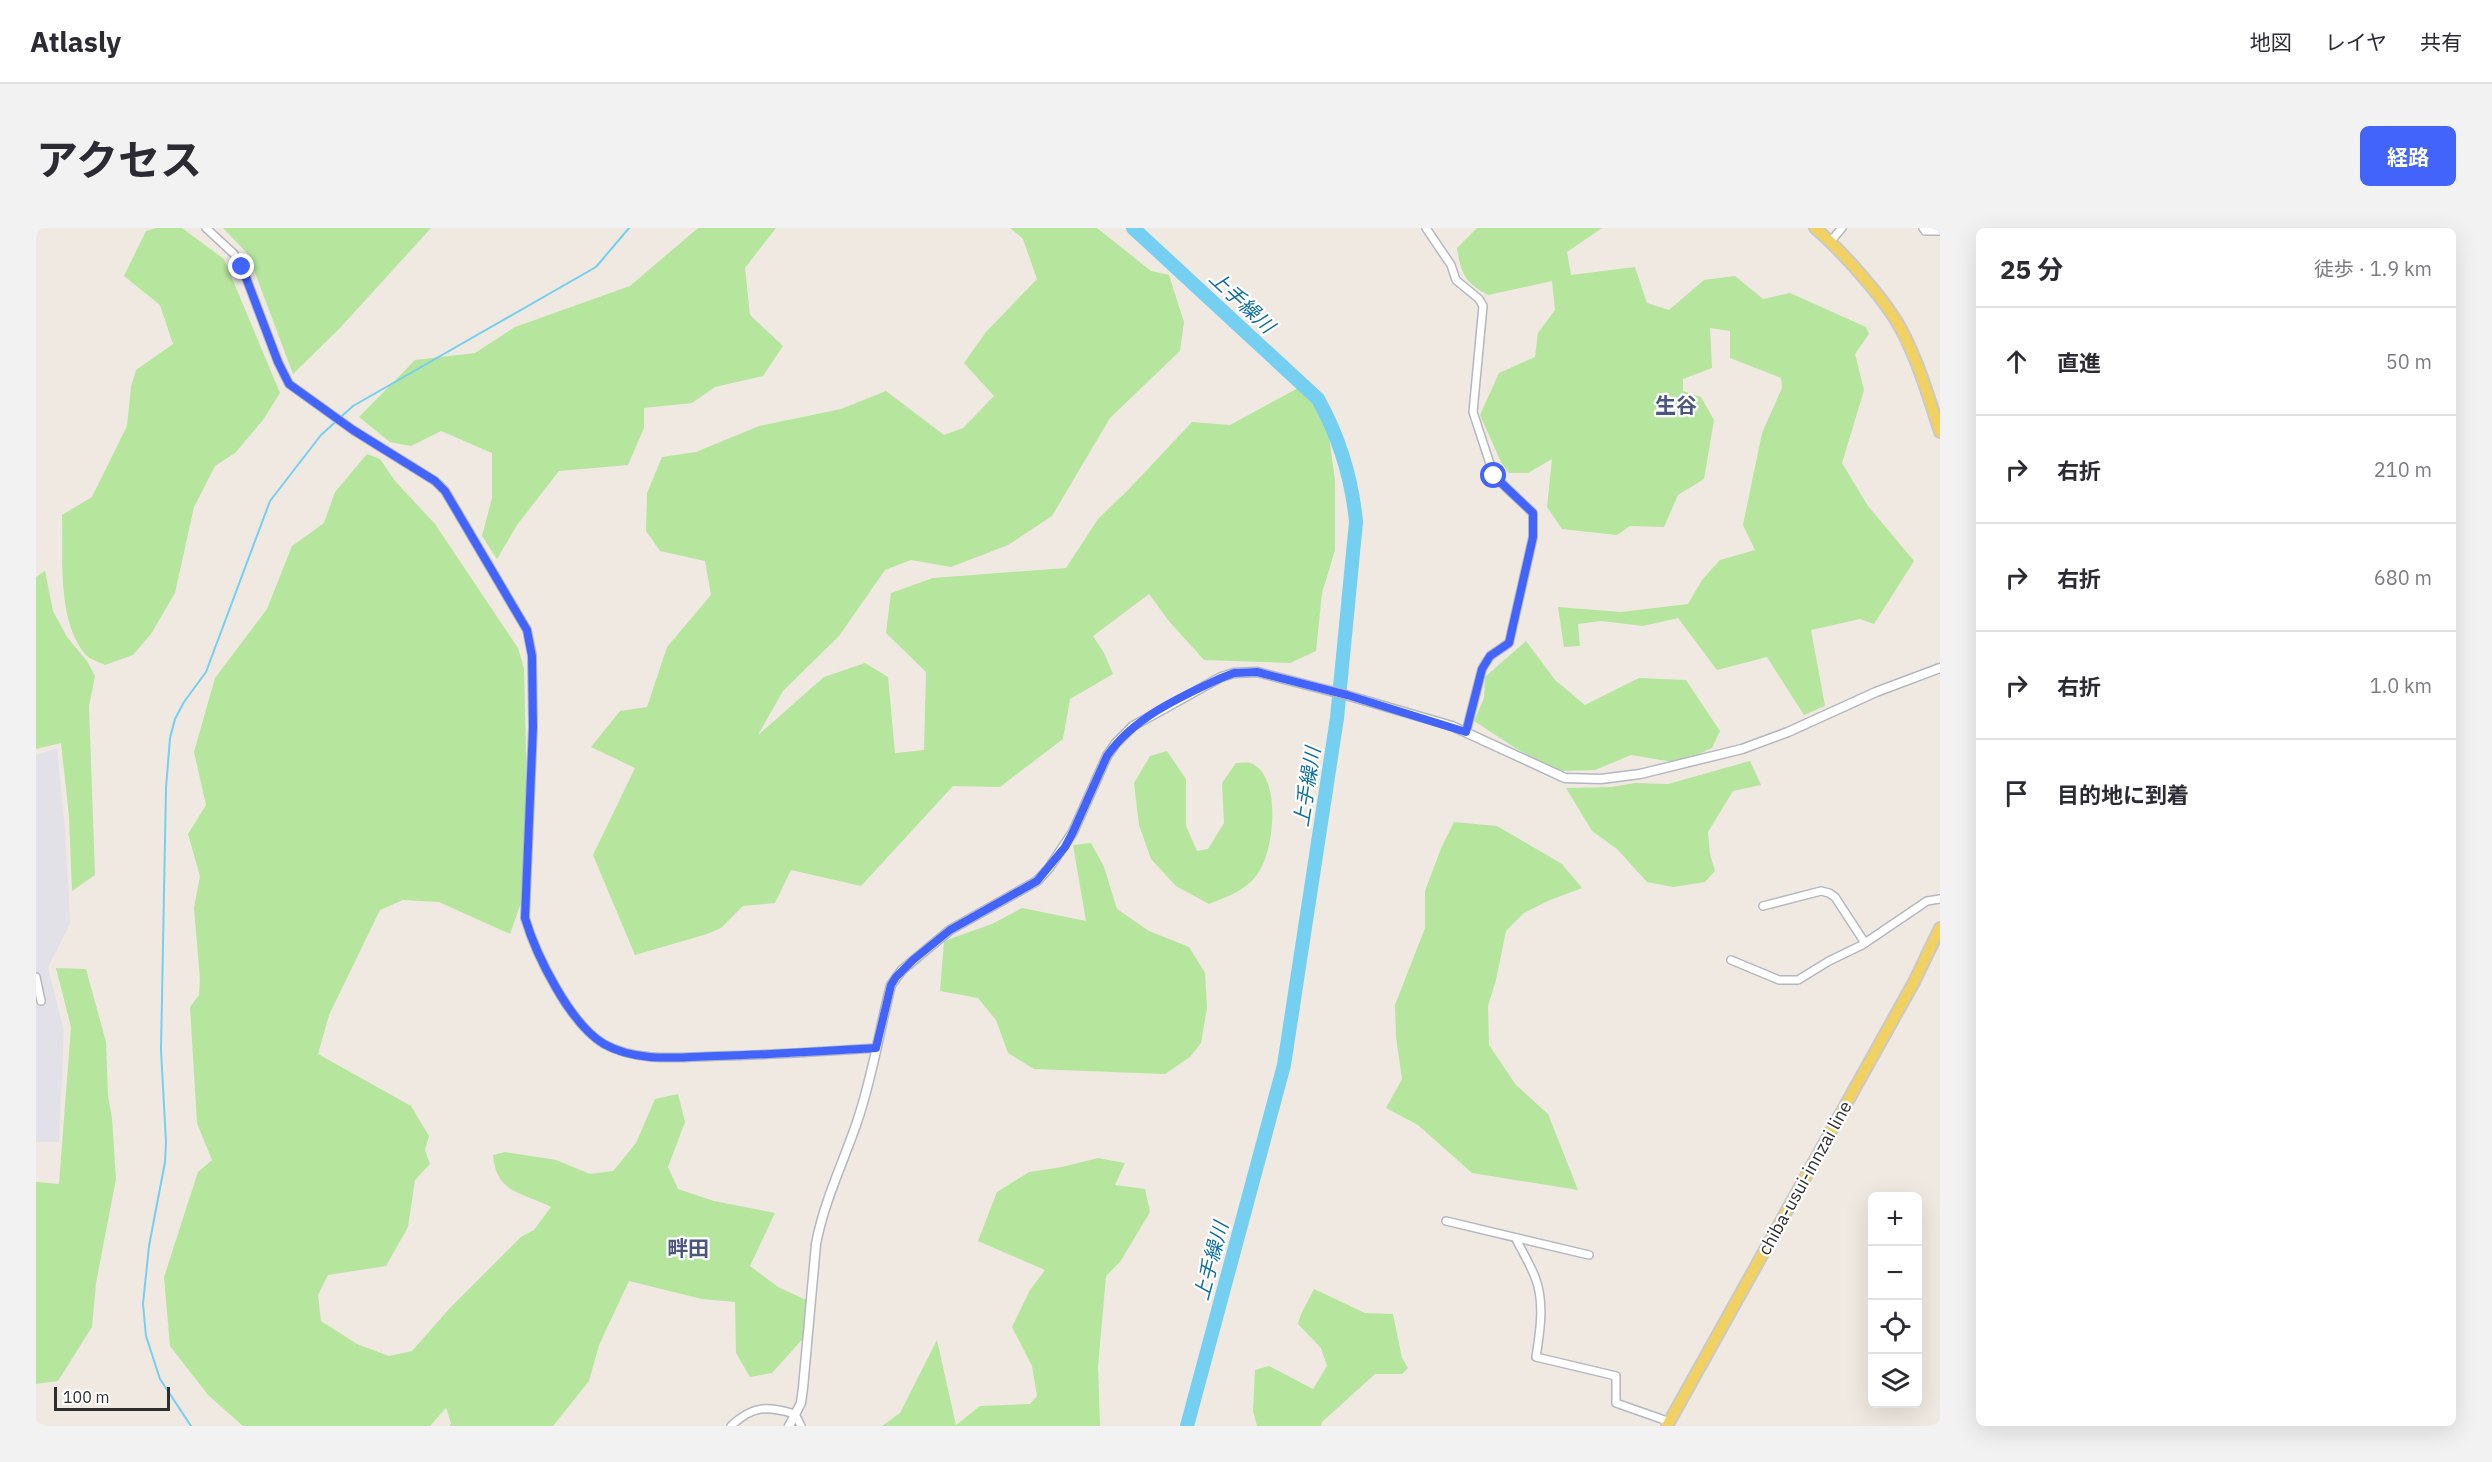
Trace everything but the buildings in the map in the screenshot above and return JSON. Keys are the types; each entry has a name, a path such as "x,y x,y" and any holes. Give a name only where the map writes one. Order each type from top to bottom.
{"main road":[{"path":"1815,228 1830,242 1893,315 1910,347 1940,432"},
{"name":"chiba-usui-innzai line","path":"1668,1424 1914,982 1940,928"}],"street":[{"path":"206,228 234,254 242,267 278,362 289,384 353,430 435,481 445,491 527,630 532,656 533,727 525,918 535,947 552,980 580,1024 607,1045 646,1057 754,1055 876,1048"},
{"path":"1426,228 1451,264 1456,280 1479,299 1483,306 1473,412 1494,476 1533,513 1534,523 1509,643 1490,656 1482,669 1466,732"},
{"path":"1830,242 1842,228"},
{"path":"1923,228 1925,231 1940,231"},
{"path":"789,1426 801,1403 820,1222 857,1123 891,985 913,960 950,930 1037,881 1049,868 1073,832 1107,756 1133,726 1196,689 1234,673 1257,672 1346,695 1466,732 1565,778 1601,779 1640,774 1742,749 1788,732 1876,692 1940,668"},
{"path":"1763,906 1821,891 1829,892 1835,897 1865,943"},
{"path":"1731,960 1779,980 1798,980 1828,961 1865,943 1926,901 1940,899"},
{"path":"36,977 41,1001"},
{"path":"1446,1221 1589,1255"},
{"path":"1516,1239 1536,1279 1540,1298 1540,1329 1536,1357 1616,1376 1616,1403 1668,1424"},
{"path":"731,1426 742,1416 763,1408 795,1414"},
{"path":"795,1414 801,1426"}],"shaded area":[{"path":"57,748 65,830 70,924 48,967 64,1031 59,1142 36,1142 36,755"}],"green space":[{"path":"156,228 182,228 224,259 280,393 263,420 235,453 215,466 194,507 175,593 151,634 133,655 105,665 85,654 70,624 63,588 62,515 92,497 127,426 131,387 136,370 173,344 160,305 124,276 146,231"},
{"path":"223,228 431,228 340,328 293,374 248,254"},
{"path":"698,228 776,228 745,268 750,315 783,346 763,376 715,387 692,403 644,408 644,428 628,465 559,471 517,525 497,559 482,536 492,498 492,453 441,431 411,446 390,442 359,417 415,360 475,353 515,327 630,286"},
{"path":"1010,228 1097,228 1151,271 1169,275 1184,322 1180,351 1110,418 1052,516 1008,545 951,567 911,560 885,570 839,636 783,691 758,735 824,677 865,663 888,677 895,753 924,750 926,672 886,633 891,593 933,578 1066,568 1098,519 1192,422 1230,425 1300,387 1327,421 1335,481 1335,550 1322,593 1316,651 1290,663 1204,660 1168,620 1149,594 1093,636 1104,653 1113,674 1070,699 1063,739 1000,787 953,786 861,886 791,870 775,903 743,906 721,928 635,955 593,855 635,768 591,747 620,711 647,707 667,647 711,595 705,561 660,551 646,531 647,493 662,457 696,452 759,426 841,409 886,391 944,435 963,428 994,396 964,363 986,332 1037,279 1023,239"},
{"path":"1477,228 1602,228 1567,252 1571,275 1635,267 1647,303 1669,310 1704,280 1735,276 1763,299 1790,293 1866,327 1869,334 1855,354 1864,390 1842,463 1868,506 1914,561 1874,624 1860,619 1811,630 1825,706 1804,715 1767,657 1717,670 1678,618 1643,626 1601,621 1578,624 1580,646 1564,647 1558,607 1621,612 1688,604 1702,580 1720,560 1755,550 1743,525 1762,433 1782,388 1781,378 1730,358 1730,331 1710,328 1712,368 1683,379 1683,391 1701,397 1714,420 1704,479 1678,495 1664,527 1630,526 1617,535 1562,529 1547,507 1552,459 1528,473 1509,473 1501,462 1480,415 1499,373 1535,357 1538,333 1555,310 1552,281 1488,295 1474,286 1462,270 1457,248"},
{"path":"367,454 380,459 395,481 435,524 518,648 524,668 529,880 510,934 439,902 403,900 380,910 329,1015 318,1054 411,1106 429,1136 425,1150 430,1164 415,1180 408,1227 386,1266 328,1275 318,1295 321,1321 357,1344 389,1356 412,1351 449,1309 521,1237 534,1230 551,1207 505,1185 495,1168 493,1155 505,1152 556,1160 590,1174 613,1171 636,1143 655,1099 678,1094 685,1122 668,1167 678,1189 714,1201 775,1213 750,1266 778,1287 806,1300 811,1323 808,1333 772,1373 750,1377 736,1353 735,1302 702,1299 629,1281 599,1345 589,1381 553,1426 450,1426 446,1408 430,1426 243,1426 208,1395 170,1346 164,1277 198,1172 212,1160 197,1123 190,1007 199,995 200,979 194,908 200,876 188,834 206,805 194,752 215,678 267,609 292,546 324,523 335,492"},
{"path":"45,571 53,611 67,637 87,661 95,676 89,706 95,875 72,891 69,816 61,743 36,749 36,577"},
{"path":"1526,641 1555,680 1585,705 1639,678 1686,680 1720,731 1712,748 1679,763 1631,755 1595,770 1559,771 1517,749 1474,721 1484,698 1485,677"},
{"path":"1167,751 1186,779 1186,826 1197,851 1208,849 1224,823 1222,783 1236,763 1250,763 1260,770 1267,780 1271,794 1270,840 1267,854 1258,873 1240,890 1209,904 1176,886 1151,859 1139,825 1134,783 1150,756"},
{"path":"1750,761 1761,785 1733,791 1708,832 1710,854 1715,871 1705,882 1673,887 1647,882 1617,849 1592,831 1566,788 1611,787 1636,783 1668,784"},
{"path":"1454,822 1497,826 1562,864 1582,888 1524,913 1506,931 1488,1006 1489,1045 1516,1085 1548,1114 1578,1190 1472,1173 1418,1125 1386,1108 1402,1079 1396,1037 1395,1005 1425,928 1425,891"},
{"path":"1091,843 1104,867 1117,909 1149,931 1189,947 1205,973 1207,1008 1201,1043 1190,1057 1165,1074 1034,1069 1008,1053 996,1020 978,998 940,991 944,941 992,924 1022,908 1086,921 1073,845"},
{"path":"56,968 86,969 106,1042 108,1096 112,1118 116,1179 96,1283 92,1327 58,1381 36,1384 36,1182 59,1184 71,1027"},
{"path":"1098,1158 1125,1163 1115,1185 1145,1189 1150,1212 1120,1262 1106,1276 1098,1367 1100,1426 882,1426 900,1413 937,1340 956,1425 980,1406 1030,1404 1037,1396 1032,1366 1012,1327 1030,1290 1045,1270 978,1241 997,1192 1029,1172"},
{"path":"1314,1289 1365,1313 1393,1314 1402,1358 1408,1368 1402,1374 1375,1374 1322,1422 1321,1426 1257,1426 1253,1411 1255,1370 1269,1366 1313,1389 1327,1366 1321,1348 1298,1324"}],"waterway":[{"path":"191,1426 160,1379 146,1336 143,1304 149,1246 165,1162 161,1050 166,788 170,738 175,719 184,702 206,672 270,501 321,435 353,406 596,267 629,228"},
{"name":"上手繰川","path":"1133,228 1318,399 1343,459 1356,522 1337,718 1284,1065 1187,1426"}],"district":[{"name":"生谷","path":"1676,406"},
{"name":"畔田","path":"688,1249"}],"route":[{"path":"242,267 278,362 289,384 353,430 435,481 445,491 527,630 532,656 533,727 525,918 535,947 552,980 580,1024 607,1045 646,1057 754,1055 876,1048 891,985 902,970 966,919 1037,881 1065,847 1107,756 1116,743 1133,726 1196,689 1221,678 1234,673 1257,672 1347,695 1466,732 1482,669 1490,656 1502,650 1509,643 1533,537 1533,513 1494,476"}]}
